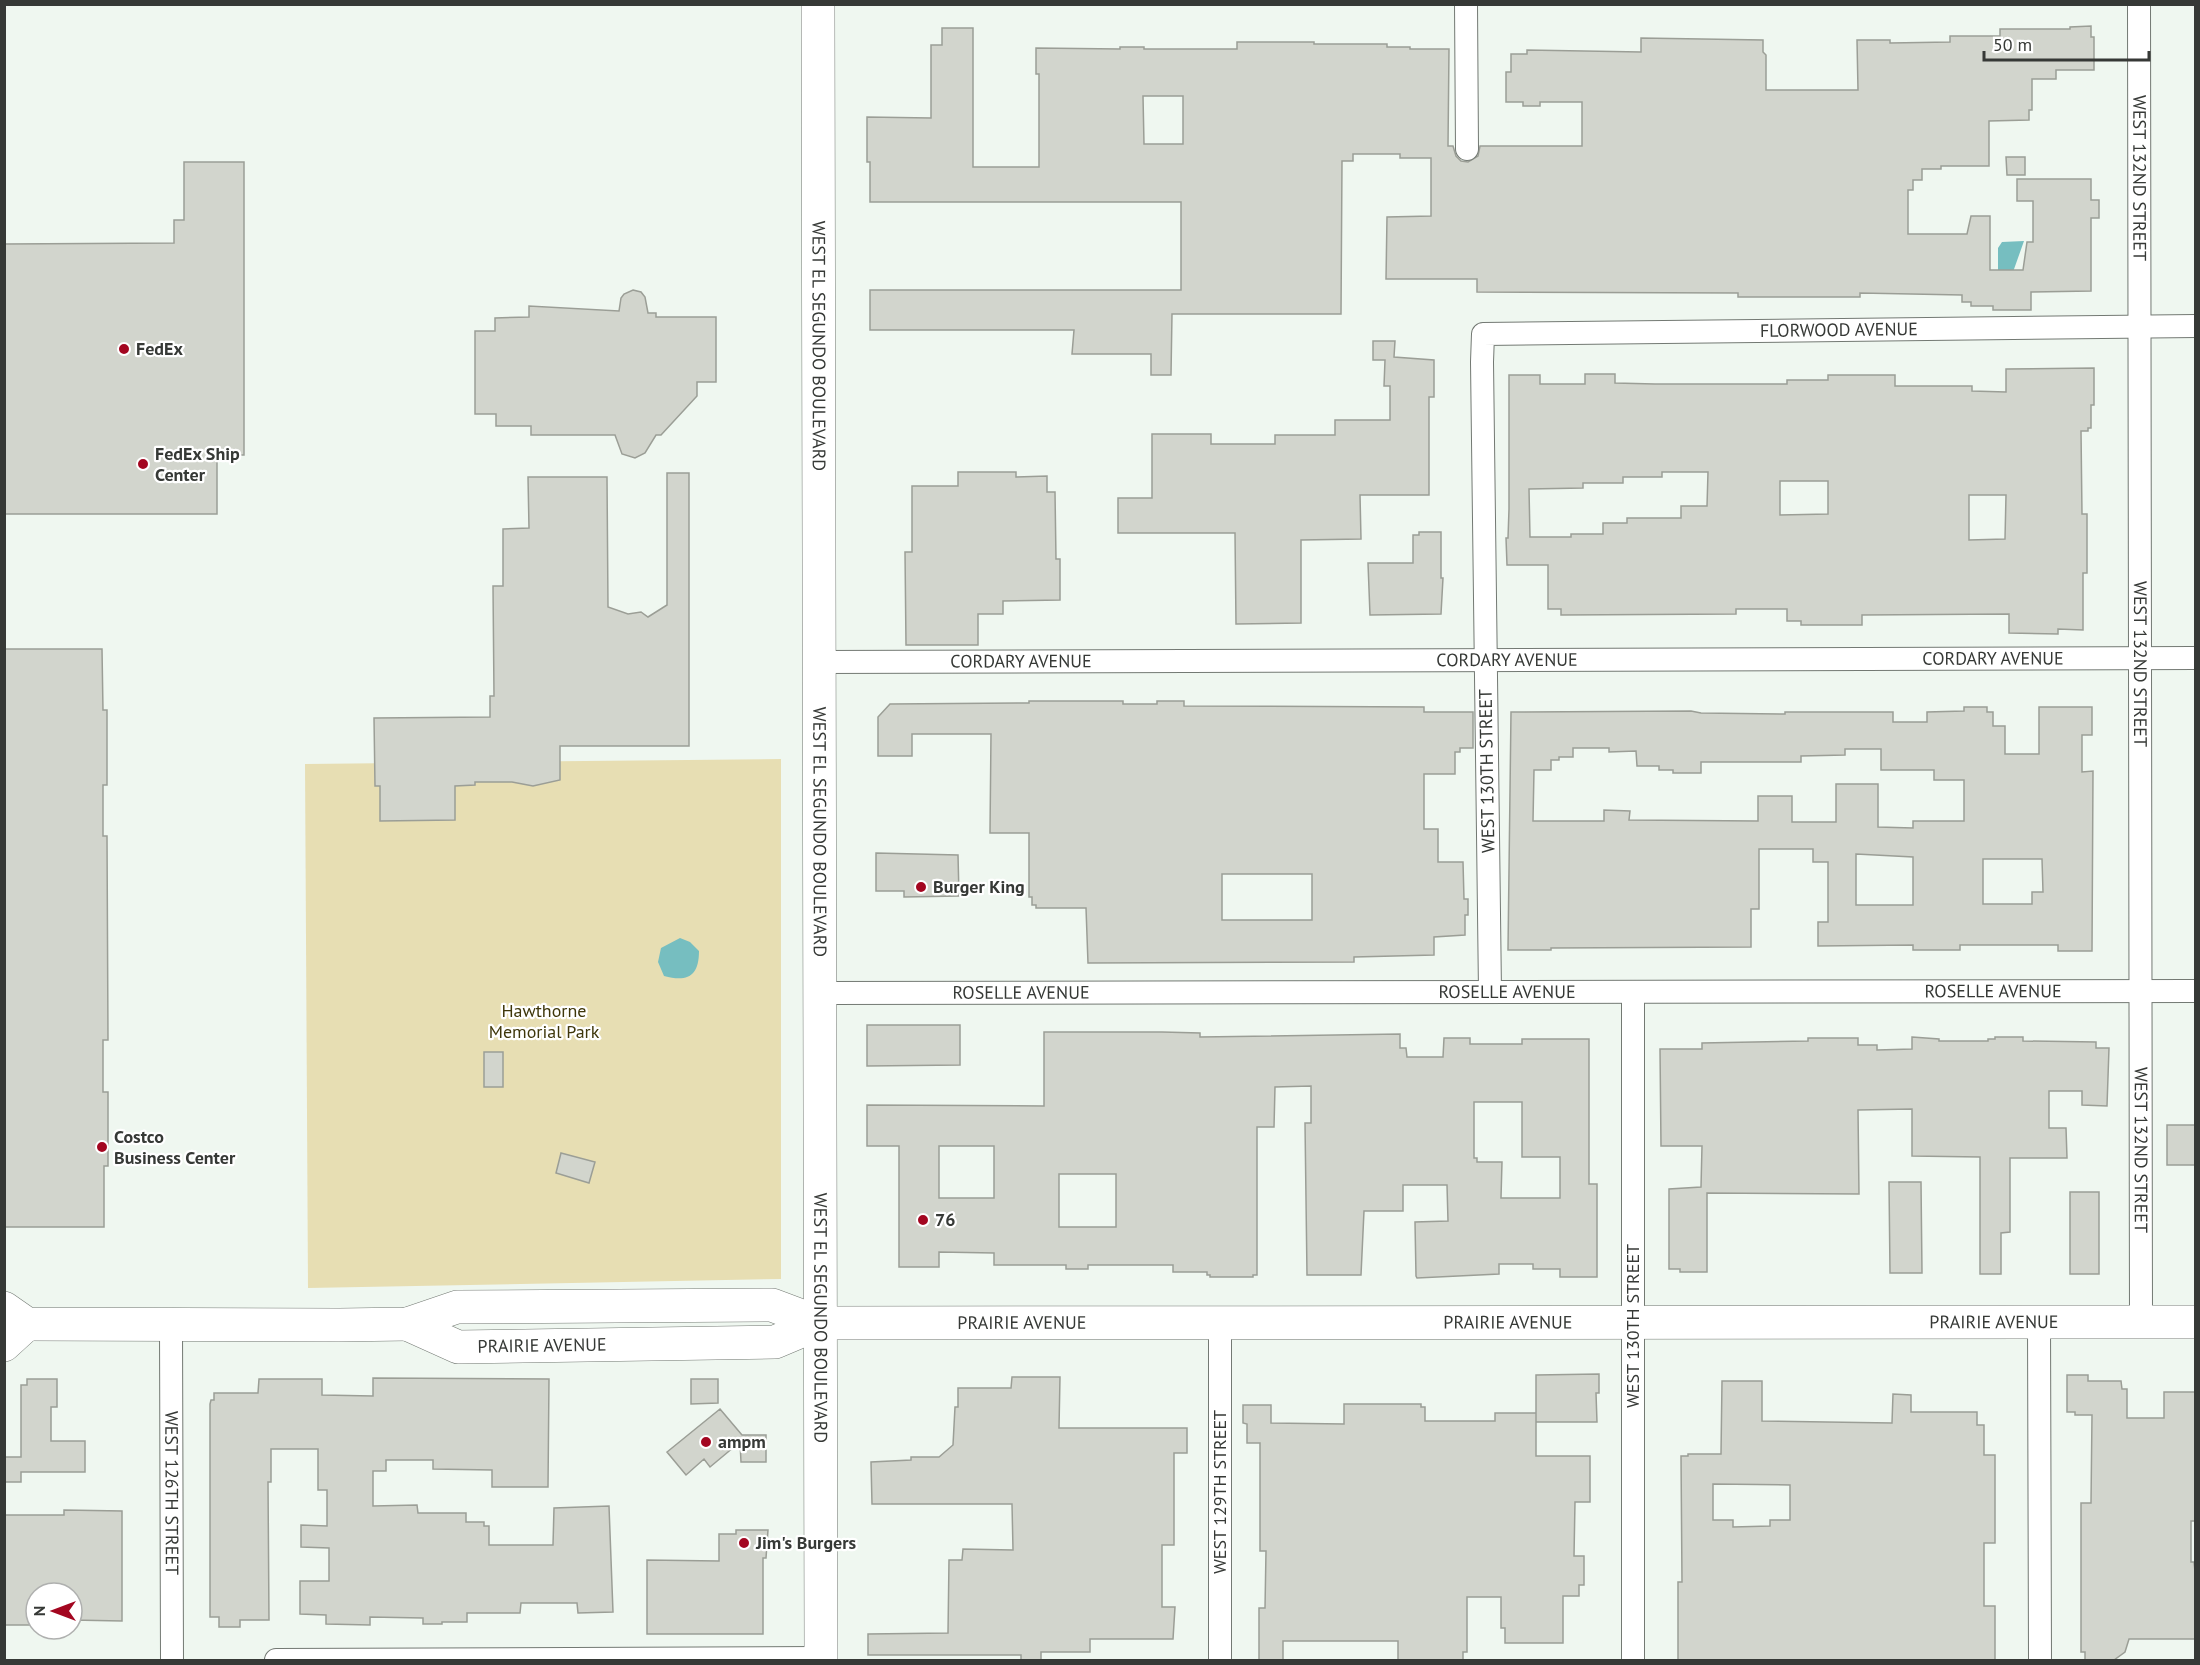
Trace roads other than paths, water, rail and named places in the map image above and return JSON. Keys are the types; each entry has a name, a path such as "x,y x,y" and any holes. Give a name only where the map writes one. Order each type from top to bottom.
{"main road":[{"name":"WEST EL SEGUNDO BOULEVARD","path":"818,4 821,1659"},
{"name":"PRAIRIE AVENUE","path":"12,1326 407,1324 458,1347 776,1342 820,1323 2196,1322"}],"street":[{"path":"1466,4 1467,149"},
{"name":"WEST 132ND STREET","path":"2139,4 2141,1322"},
{"name":"FLORWOOD AVENUE","path":"1483,334 2196,326"},
{"name":"WEST 130TH STREET","path":"1483,334 1490,992"},
{"name":"CORDARY AVENUE","path":"819,662 2196,658"},
{"name":"ROSELLE AVENUE","path":"819,993 2196,991"},
{"name":"WEST 130TH STREET","path":"1633,992 1633,1660"},
{"path":"2039,1322 2040,1660"},
{"name":"WEST 129TH STREET","path":"1220,1324 1220,1660"},
{"name":"WEST 126TH STREET","path":"171,1325 172,1660"},
{"path":"276,1660 821,1659"}],"water":[{"path":"2024,241 2013,272 1998,271 1998,248 2002,242"},
{"path":"680,938 690,942 699,951 697,967 690,976 685,978 664,976 658,962 661,948"}],"place":[{"name":"FedEx","path":"124,349"},
{"name":"FedEx Ship Center","path":"143,464"},
{"name":"Burger King","path":"921,887"},
{"name":"Costco Business Center","path":"102,1147"},
{"name":"76","path":"923,1220"},
{"name":"ampm","path":"706,1442"},
{"name":"Jim's Burgers","path":"744,1543"}],"park label":[{"name":"Hawthorne Memorial Park","path":"544,1021"}]}
